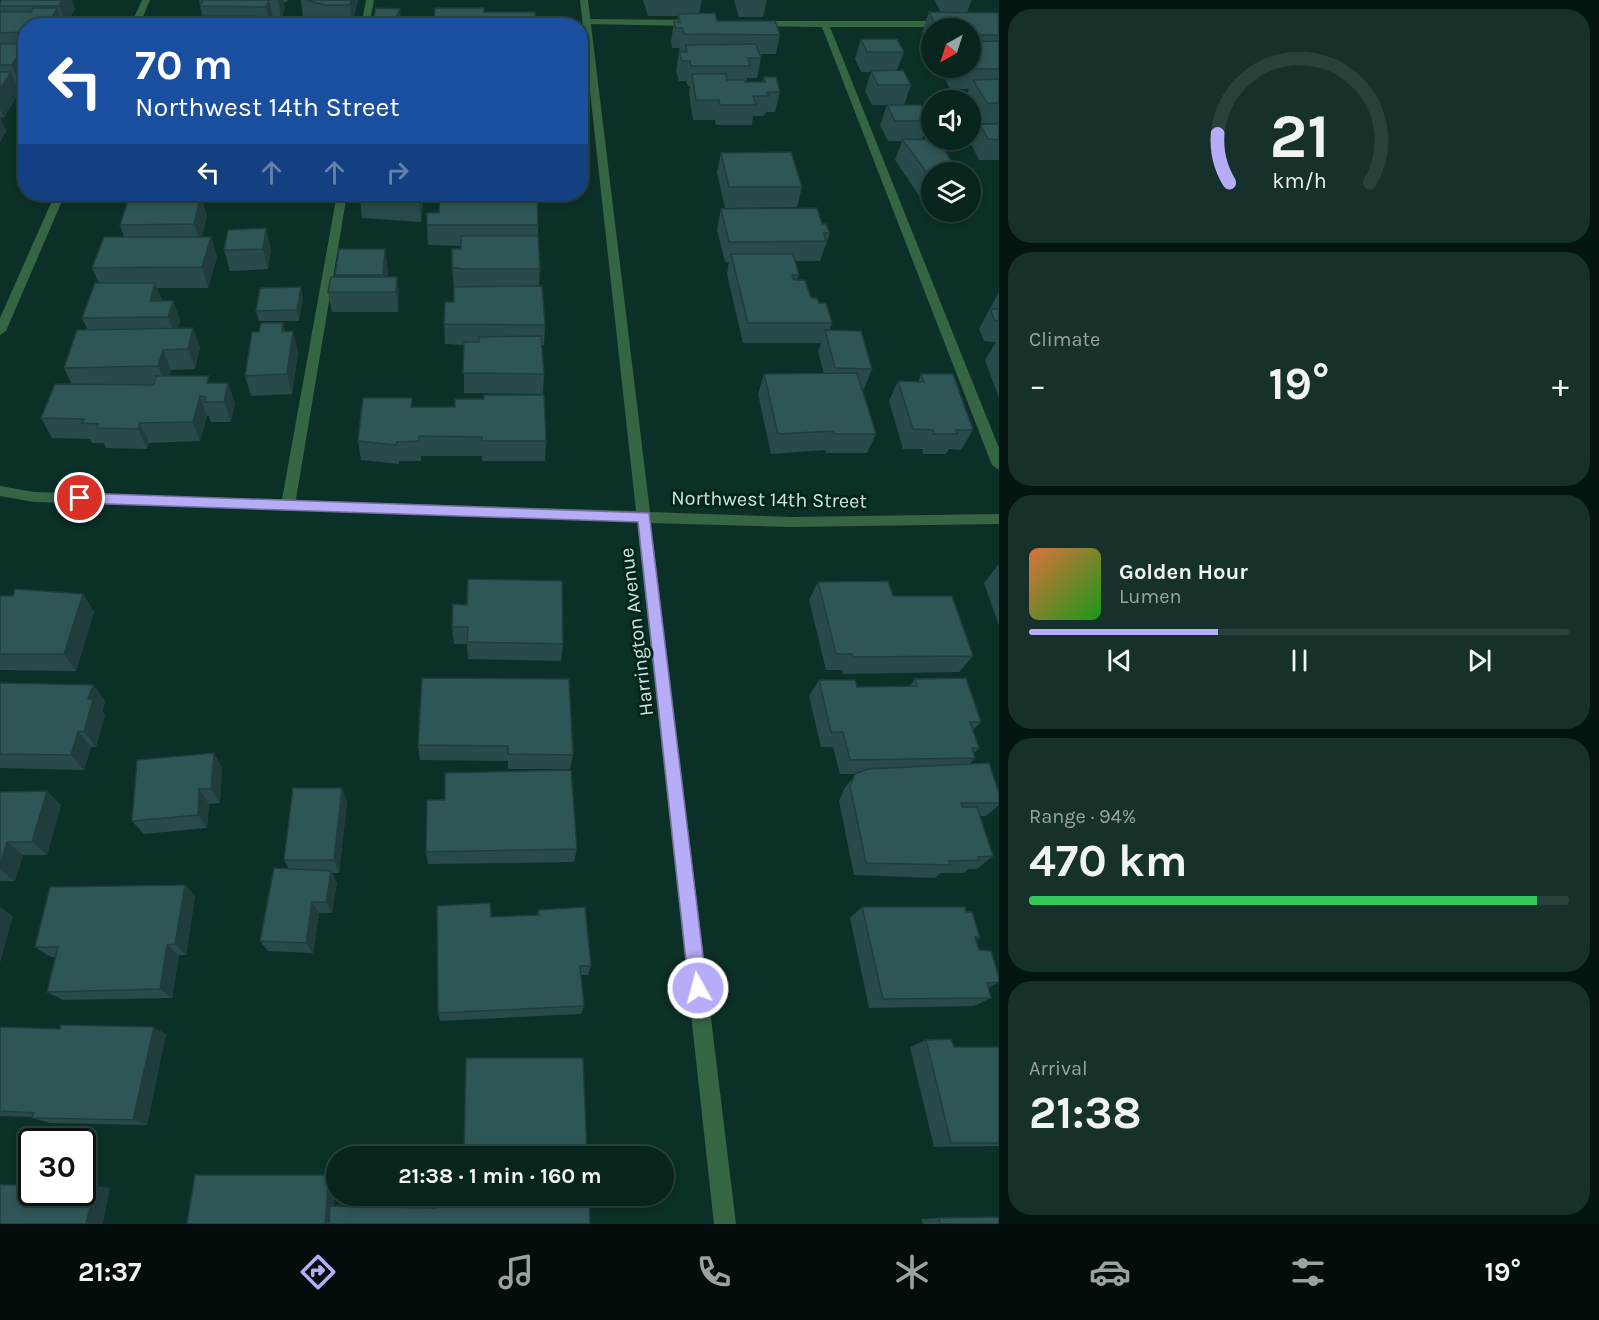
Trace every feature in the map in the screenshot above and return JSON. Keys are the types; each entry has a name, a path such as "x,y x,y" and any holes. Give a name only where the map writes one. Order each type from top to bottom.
{"street":[{"path":"138,18 146,0"},
{"path":"367,18 370,0"},
{"name":"Harrington Avenue","path":"584,0 586,18"},
{"path":"588,22 706,23"},
{"path":"742,23 921,24"},
{"path":"825,24 999,465"},
{"name":"Harrington Avenue","path":"588,31 725,1224"},
{"path":"0,331 57,201"},
{"path":"288,505 341,201"},
{"name":"Northwest 14th Street","path":"0,491 34,496 792,522 999,519"}],"building":[{"path":"2,0 62,0 59,6 0,6"},
{"path":"203,0 269,0 266,7 200,6"},
{"path":"306,0 351,0 350,5 325,5"},
{"path":"33,8 57,8 51,18 18,18 18,32 0,33 0,12 31,12"},
{"path":"376,8 400,9 396,18 373,18"},
{"path":"435,8 484,8 484,12 535,12 535,18 434,18"},
{"path":"929,12 998,13 999,35 981,35 981,18 932,18"},
{"path":"715,13 717,21 775,21 780,35 684,34 682,28 675,28 674,22 680,22 678,14"},
{"path":"201,16 256,16 255,18 200,18"},
{"path":"861,39 897,39 904,52 867,52"},
{"path":"999,41 999,69 981,69 981,42"},
{"path":"0,44 18,44 18,55 12,65 0,65"},
{"path":"756,44 761,58 748,58 750,66 691,66 690,61 682,61 679,52 687,52 686,45"},
{"path":"903,70 911,85 878,85 871,71"},
{"path":"0,72 11,72 0,89"},
{"path":"692,74 726,74 727,80 745,80 745,82 765,82 764,77 776,77 780,92 767,92 769,96 753,96 756,105 720,105 719,100 696,100"},
{"path":"999,79 999,103 987,103 973,80"},
{"path":"887,105 921,105 921,121 895,121"},
{"path":"981,124 999,124 999,140 988,139"},
{"path":"902,139 921,140 921,150 945,150 951,162 921,162 921,165"},
{"path":"791,152 802,187 729,187 721,153"},
{"path":"128,201 200,201 194,224 120,225"},
{"path":"440,201 537,201 538,225 427,225 427,213 439,213"},
{"path":"817,208 822,224 826,224 830,233 824,233 826,241 729,242 721,209"},
{"path":"266,228 263,249 224,250 228,230"},
{"path":"461,236 538,236 540,269 452,267 452,249 461,249"},
{"path":"104,237 211,237 202,267 92,268"},
{"path":"339,249 385,249 383,275 335,275"},
{"path":"731,254 793,254 799,275 792,275 794,280 805,280 811,298 817,298 819,303 826,303 832,323 748,323"},
{"path":"331,277 397,277 396,292 328,292"},
{"path":"95,283 155,283 150,301 173,301 168,317 82,318"},
{"path":"542,286 545,325 444,324 445,302 454,302 454,287"},
{"path":"301,287 297,310 256,311 260,288"},
{"path":"990,309 999,309 999,321 995,321"},
{"path":"261,323 283,323 282,332 293,331 287,374 245,376 252,332 259,332"},
{"path":"193,328 188,349 163,350 158,366 64,368 77,330"},
{"path":"825,330 861,331 872,369 835,368"},
{"path":"541,336 544,374 463,373 464,342 479,342 479,337"},
{"path":"857,373 876,434 834,434 833,431 778,434 764,374"},
{"path":"921,374 953,374 973,430 956,430 957,434 934,434 933,430 913,429 898,381 924,382"},
{"path":"156,376 209,376 207,383 228,383 224,402 204,402 206,397 200,396 193,422 140,423 138,429 97,428 98,424 82,423 84,419 41,418 55,384 154,385"},
{"path":"484,395 544,395 546,441 482,441 482,437 419,436 419,441 397,442 396,445 358,441 363,398 412,398 411,407 455,407 455,399 484,399"},
{"path":"468,579 562,581 563,644 467,642 468,627 452,627 453,604 467,605"},
{"path":"888,581 893,596 952,596 973,656 853,657 852,654 836,654 818,582"},
{"path":"15,589 83,594 64,654 0,654 0,596 13,596"},
{"path":"422,678 569,679 573,755 508,754 508,746 418,745"},
{"path":"966,678 981,722 970,722 979,748 972,748 975,758 850,760 843,732 831,732 819,680 855,680 857,687 917,686 915,679"},
{"path":"0,683 93,685 88,699 93,699 84,732 78,731 71,755 0,754"},
{"path":"214,753 211,789 199,789 198,815 132,821 137,760"},
{"path":"989,763 999,793 999,803 961,803 962,807 977,807 993,856 978,857 979,860 949,861 950,865 866,863 850,786 855,774 868,769"},
{"path":"571,770 577,849 426,852 427,800 445,800 445,773"},
{"path":"293,788 342,788 334,860 284,860"},
{"path":"47,791 32,842 7,842 0,865 0,792"},
{"path":"274,868 331,871 326,902 312,902 306,943 260,941"},
{"path":"185,885 175,944 167,945 160,989 47,992 58,947 35,947 50,887"},
{"path":"490,903 491,917 539,915 538,910 585,907 591,966 580,966 584,1006 438,1013 437,906"},
{"path":"862,907 965,907 966,912 972,912 980,938 975,937 979,950 991,951 999,978 999,982 987,983 991,998 883,999"},
{"path":"61,1025 154,1027 133,1120 32,1118 34,1113 0,1111 0,1027 60,1029"},
{"path":"951,1039 954,1047 999,1047 999,1143 951,1143 926,1040"},
{"path":"466,1058 583,1058 587,1146 464,1146"},
{"path":"195,1175 326,1175 325,1224 187,1224"},
{"path":"0,1185 18,1185 18,1206 90,1206 86,1224 0,1224"},
{"path":"330,1206 435,1208 435,1206 589,1206 590,1224 329,1224"},
{"path":"999,1217 999,1224 940,1224 939,1218"}],"route":[{"path":"80,498 644,517 698,988"}]}
